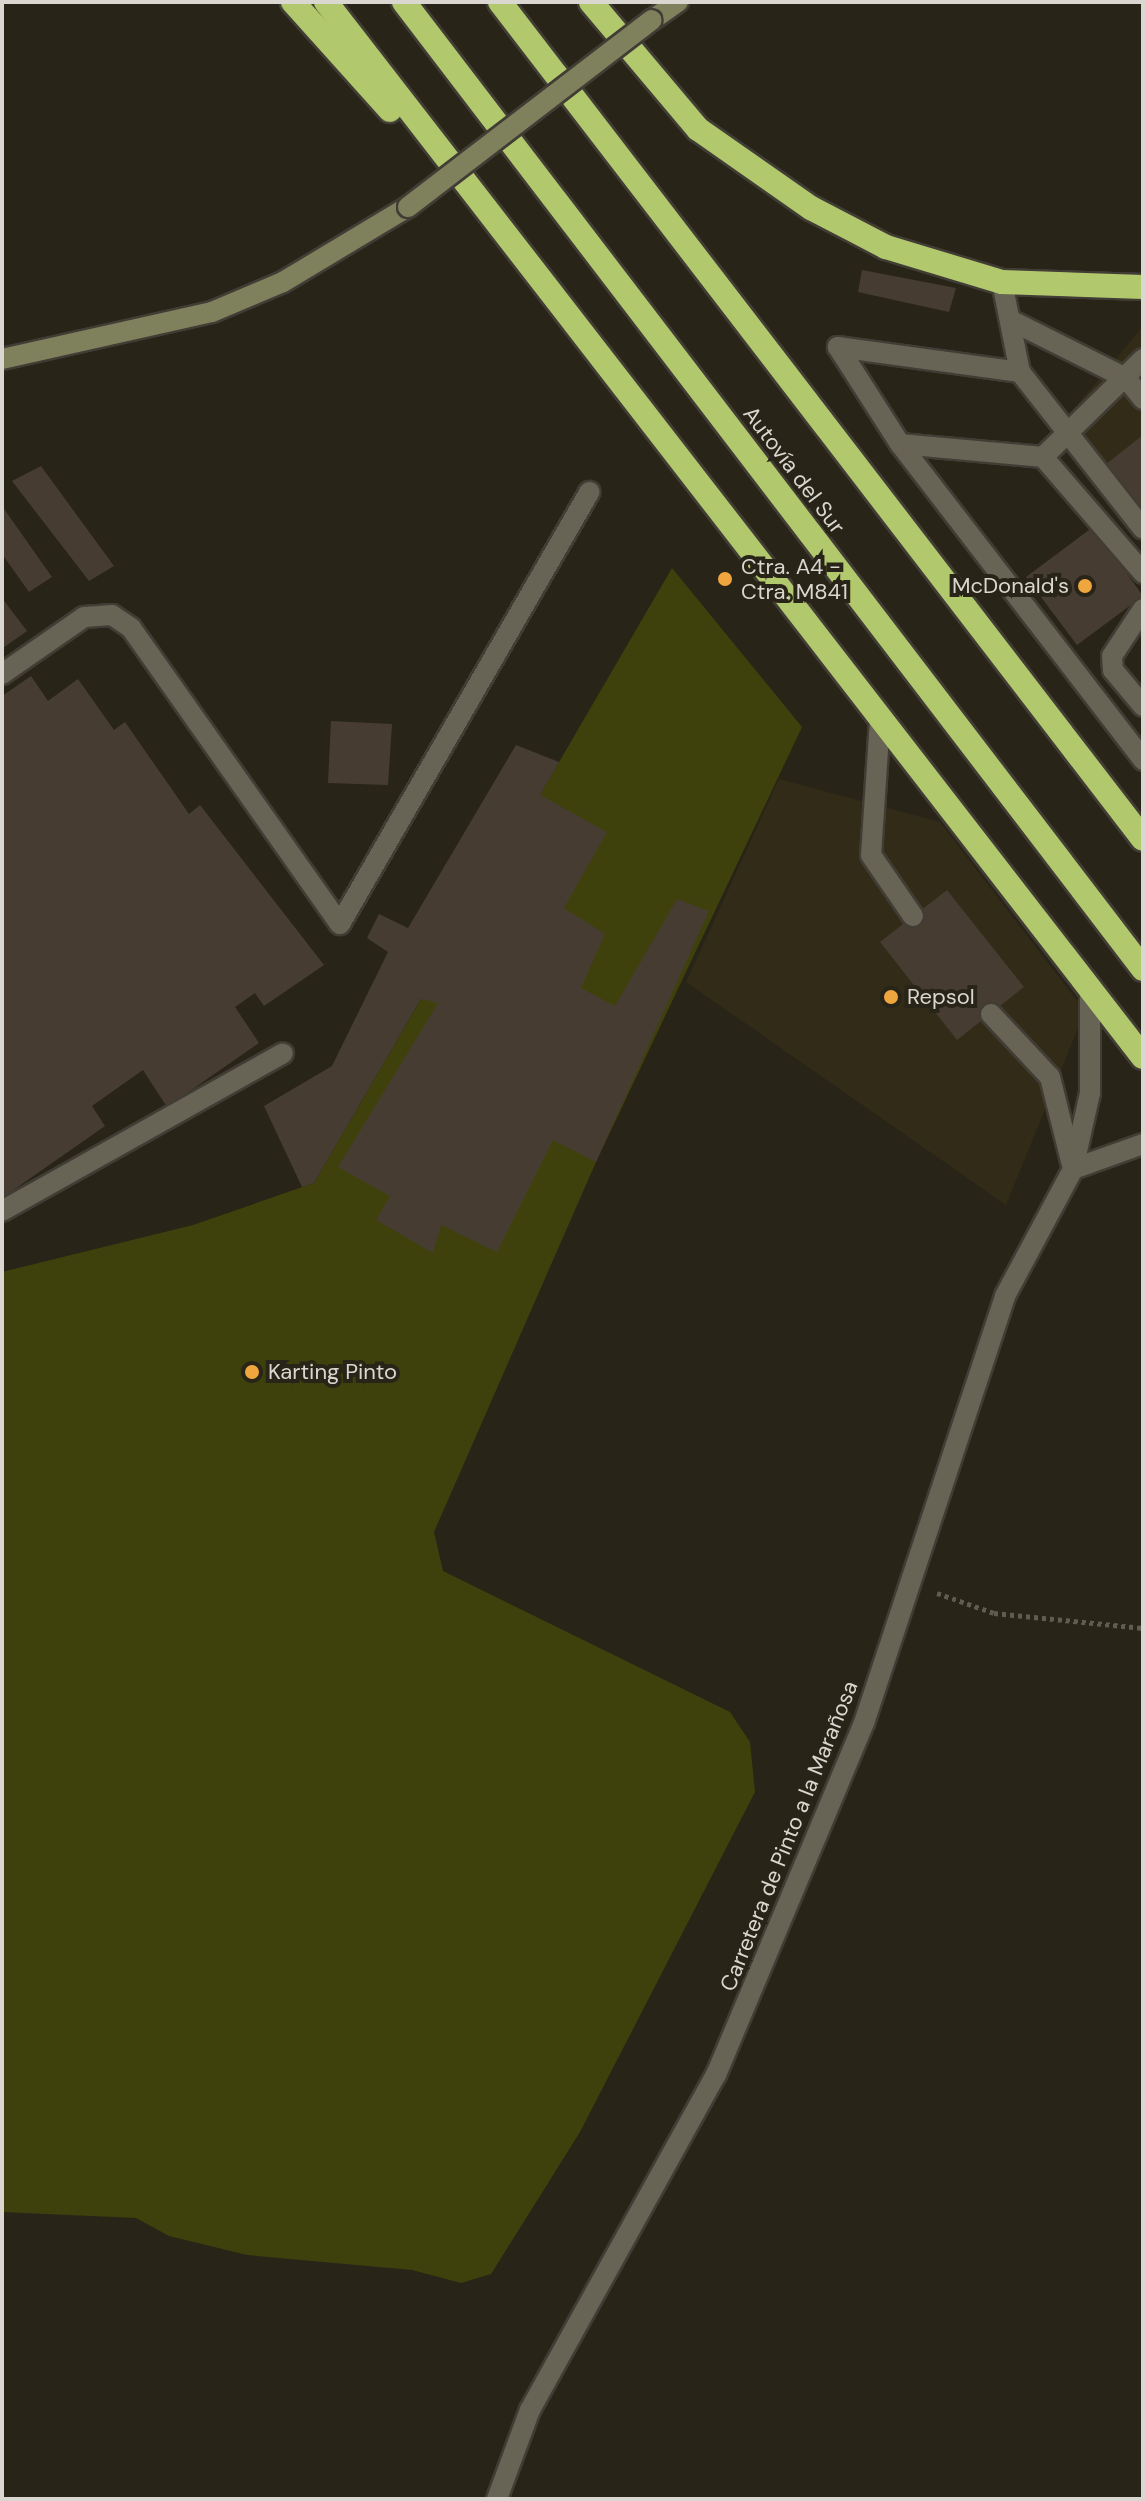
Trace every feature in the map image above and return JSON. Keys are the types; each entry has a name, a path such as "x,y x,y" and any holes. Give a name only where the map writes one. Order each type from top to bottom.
{"highway":[{"path":"293,2 524,261"},
{"path":"326,2 1143,1057"},
{"name":"Autovía del Sur","path":"404,2 1143,969"},
{"path":"500,2 1143,839"},
{"path":"591,2 698,129 811,208 886,247 1002,282 1143,287"}],"main road":[{"path":"2,359 212,312 283,282 408,207 678,2"}],"street":[{"path":"1002,282 1020,372 1066,437 1143,529"},
{"path":"1010,320 1126,378 1143,399"},
{"path":"1020,372 838,347 900,444 1143,760"},
{"path":"1043,457 1143,359"},
{"path":"900,444 1043,457 1143,573"},
{"path":"2,674 84,617 112,615 131,628 340,924 589,492"},
{"path":"1143,609 1112,656 1113,670 1143,706"},
{"path":"1125,737 1143,719"},
{"path":"880,720 871,855 913,916"},
{"name":"Carretera de Pinto a la Marañosa","path":"497,2499 530,2410 716,2075 864,1723 1005,1296 1073,1169 1090,1093 1090,991"},
{"path":"991,1014 1050,1077 1073,1169 1143,1144"},
{"path":"2,1211 283,1053"}],"path":[{"path":"910,1584 994,1613 1143,1628"}],"shaded area":[{"path":"1143,326 1143,520 1064,421"},
{"name":"Karting Pinto","path":"672,568 802,727 596,1162 434,1532 443,1571 730,1712 750,1742 755,1792 580,2132 491,2274 461,2283 412,2270 247,2255 169,2236 136,2218 2,2212 2,1272 193,1225 314,1183"},
{"name":"Repsol","path":"779,779 940,822 1085,1011 1006,1205 686,982"}],"building":[{"path":"862,270 956,288 949,312 858,292"},
{"path":"1143,435 1143,520 1101,468"},
{"path":"41,466 114,566 89,581 12,481"},
{"path":"2,506 52,577 29,592 2,554"},
{"name":"McDonald's","path":"1093,527 1143,596 1077,645 1026,577"},
{"path":"2,598 27,631 3,648 2,646"},
{"path":"31,676 48,701 78,679 114,730 125,722 189,814 200,805 324,965 264,1006 255,993 235,1007 259,1043 167,1107 143,1070 92,1106 105,1126 2,1198 2,696"},
{"path":"331,721 392,724 388,785 328,783"},
{"path":"516,745 559,762 540,795 607,832 564,908 605,934 581,988 615,1006 677,899 709,911 596,1162 553,1140 497,1252 441,1225 433,1253 376,1220 390,1196 338,1167 438,1003 421,999 314,1183 302,1187 264,1106 332,1066 388,952 367,938 379,914 408,928"},
{"path":"947,890 1024,987 957,1040 880,942"}],"place":[{"name":"Ctra. A4 - Ctra. M841","path":"725,579"},
{"name":"McDonald's","path":"1085,586"},
{"name":"Repsol","path":"891,997"},
{"name":"Karting Pinto","path":"252,1372"}]}
